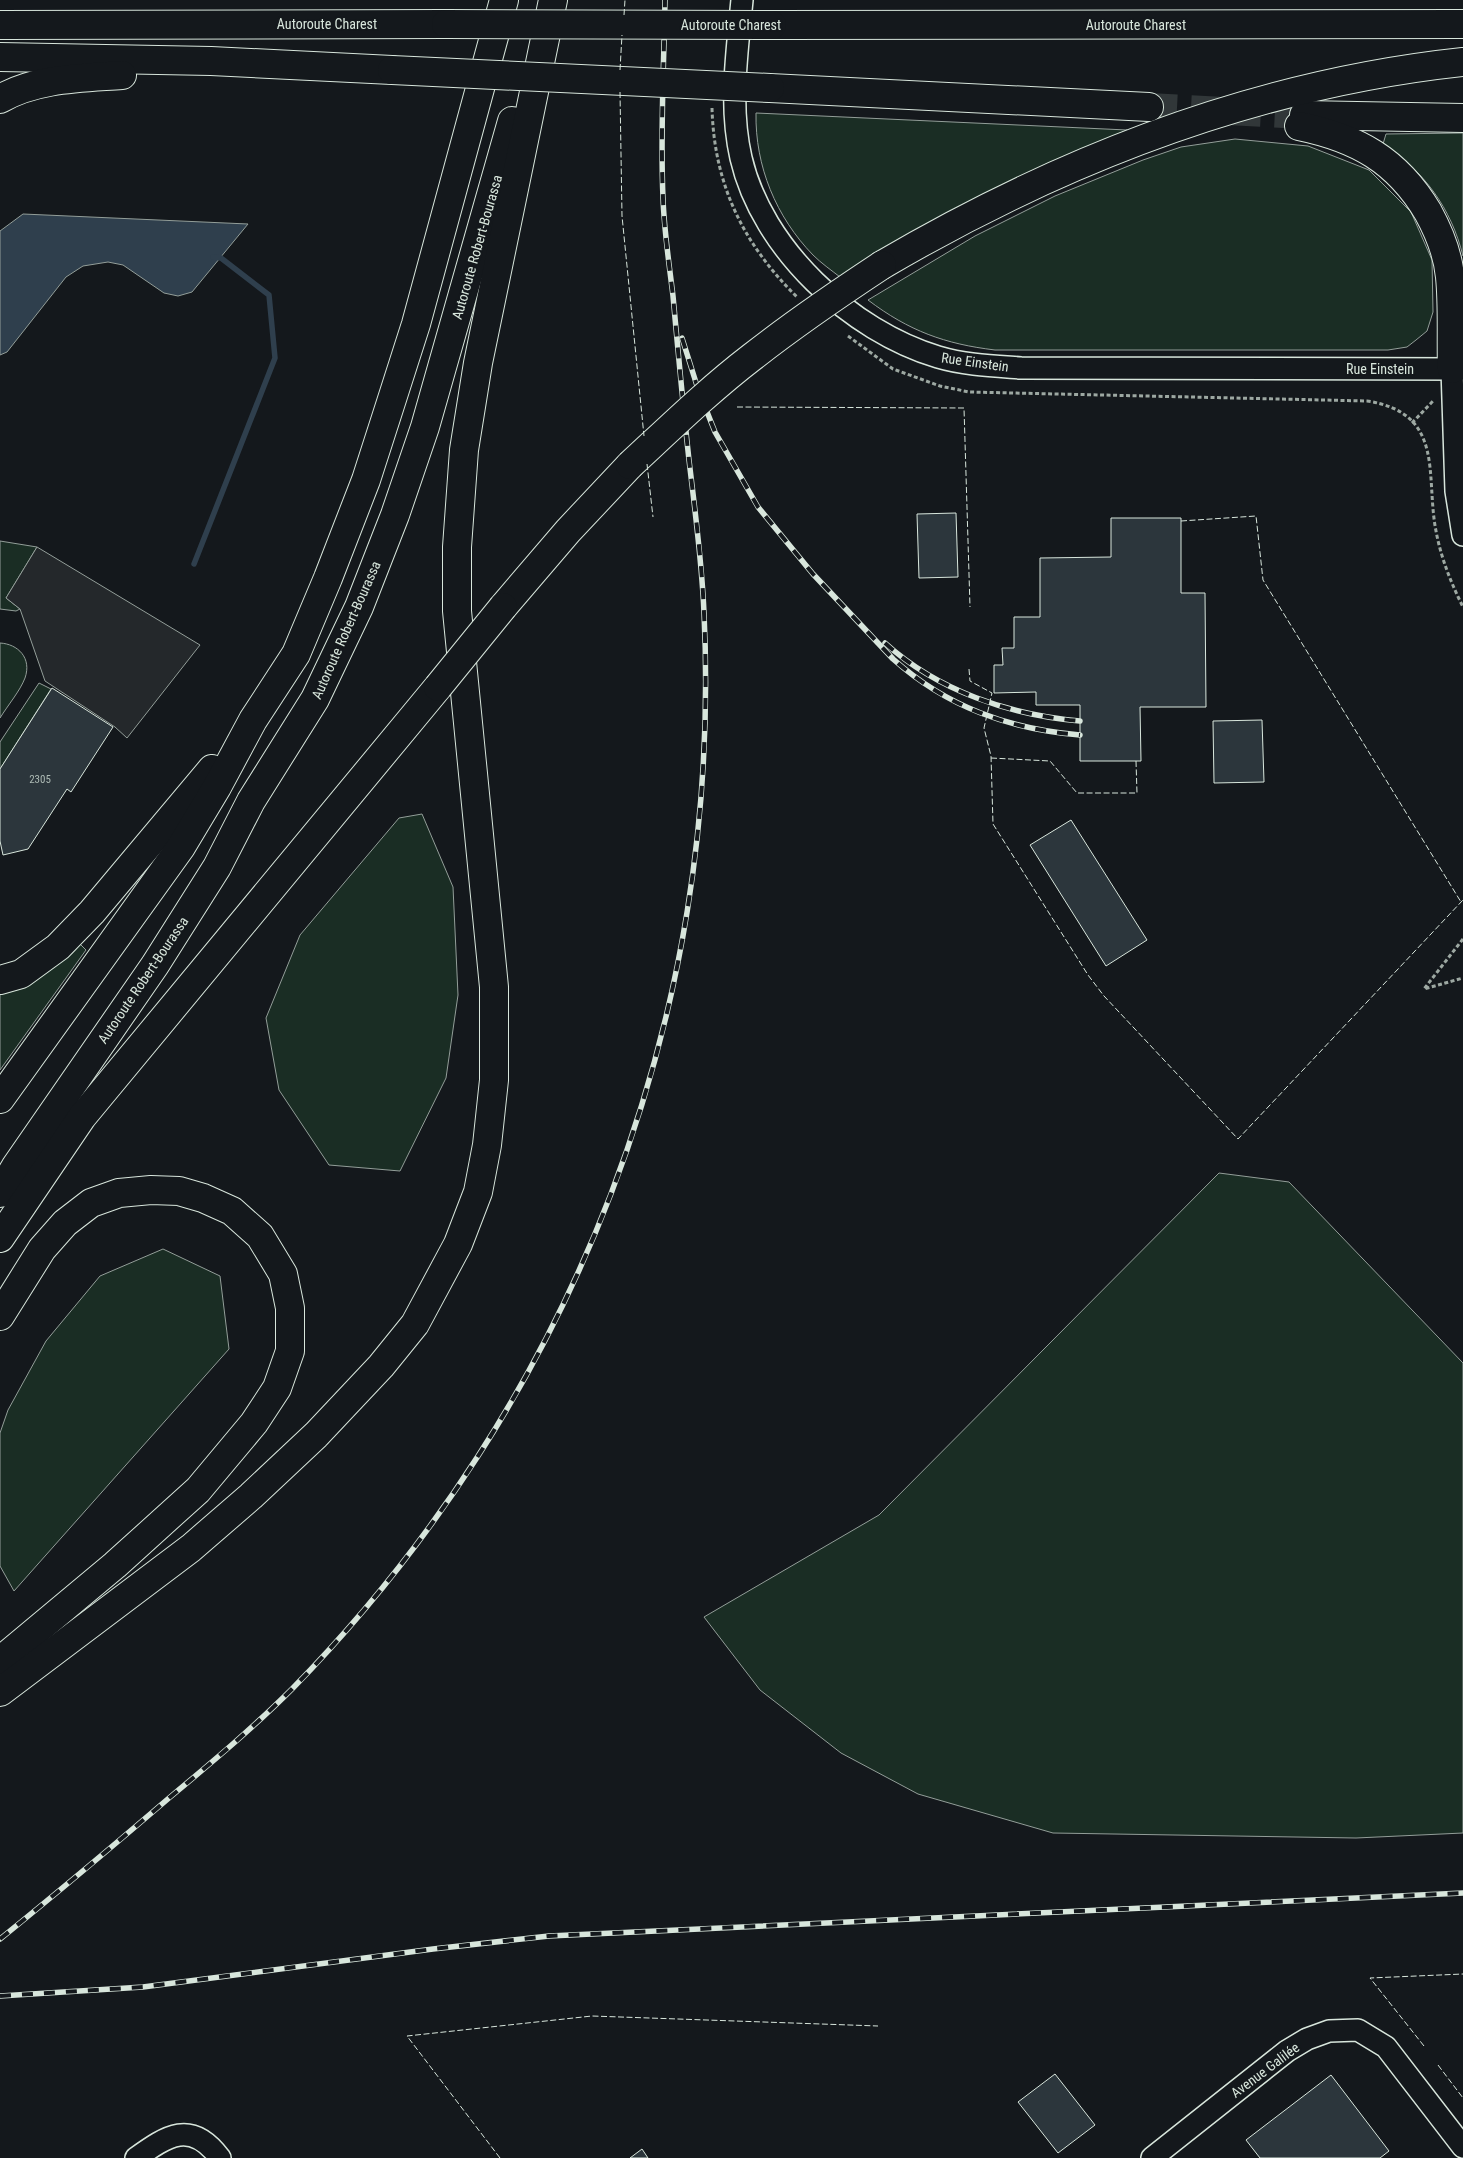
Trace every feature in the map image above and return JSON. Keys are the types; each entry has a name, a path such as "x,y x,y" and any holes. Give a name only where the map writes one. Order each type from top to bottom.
{"highway":[{"path":"470,123 494,0"},
{"path":"0,1099 181,846 217,787 254,720 296,654 366,480 416,324 504,0"},
{"name":"Autoroute Robert-Bourassa","path":"0,1193 155,965 217,867 251,801 315,699 359,607 395,516 425,427 546,0"},
{"path":"0,1692 191,1548 251,1496 316,1435 381,1366 415,1324 458,1244 478,1192 487,1145 494,1080 494,987 457,611 457,546 464,450 478,363 554,0"},
{"name":"Autoroute Charest","path":"0,24 1463,24"},
{"path":"0,56 211,61 1149,107"},
{"path":"0,1238 82,1117 503,607 568,531 630,465 691,408 751,358 817,309 882,265 972,214 1055,174 1148,136 1231,109 1301,90 1386,73 1463,62"},
{"path":"0,100 23,89 65,80 122,75 211,73 296,65"},
{"path":"1458,369 1447,258 1434,222 1421,201 1410,184 1376,154 1301,120 1463,118"},
{"path":"0,980 21,974 58,947 85,919 254,720"},
{"path":"0,1316 42,1249 65,1223 92,1203 110,1196 119,1193 150,1190 179,1191 203,1198 232,1211 260,1236 282,1274 290,1308 290,1350 277,1388 254,1423 231,1451 198,1490 115,1565 0,1661"}],"street":[{"name":"Rue Einstein","path":"742,0 735,80 735,122 740,157 753,195 781,245 805,272 853,313 901,343 940,358 979,365 1007,367 1458,369"},
{"path":"1458,369 1456,491 1463,535"},
{"name":"Avenue Galilée","path":"1152,2158 1287,2051 1307,2039 1329,2031 1358,2030 1386,2047 1463,2148"},
{"path":"136,2158 163,2139 182,2133 201,2140 215,2151 220,2158"}],"path":[{"path":"712,101 717,157 726,190 739,221 754,247 775,274 804,303"},
{"path":"841,331 892,369 940,386 969,392 1367,401 1387,405 1397,410 1412,423 1429,450 1436,532 1448,574 1463,607"},
{"path":"1412,423 1433,401"},
{"path":"1463,939 1424,988 1463,978"}],"green space":[{"path":"756,113 1127,130 1034,171 921,228 840,277 813,255 788,224 778,207 770,190 759,152"},
{"path":"1463,133 1463,256 1451,222 1434,192 1411,166 1383,144 1386,134"},
{"path":"1235,139 1308,146 1369,170 1411,212 1432,260 1433,312 1427,331 1407,347 1388,350 995,350 960,344 928,334 898,320 868,300 975,236 1055,196 1143,160 1181,147"},
{"path":"0,541 37,547 6,598 20,609 16,611 0,609"},
{"path":"0,643 12,646 22,653 27,664 27,671 20,688 0,718"},
{"path":"39,683 51,689 0,769 0,742"},
{"path":"422,814 453,887 458,995 446,1078 400,1171 329,1165 279,1090 266,1018 300,935 399,818"},
{"path":"80,944 86,950 0,1070 0,994 43,975"},
{"path":"1219,1173 1289,1182 1463,1363 1463,1833 1356,1838 1053,1833 918,1794 841,1753 760,1690 704,1617 879,1515"},
{"path":"163,1249 220,1276 229,1349 14,1591 0,1566 0,1433 8,1410 46,1341 100,1276"}],"shaded area":[{"path":"37,547 200,645 127,738 115,727 45,681 20,609 6,598"}],"water":[{"path":"23,214 248,224 192,292 178,296 164,293 123,265 108,262 83,266 66,277 7,352 0,355 0,231"}],"building":[{"path":"956,513 958,577 919,578 917,514"},
{"path":"1111,518 1181,518 1181,593 1205,593 1206,707 1140,707 1141,761 1080,761 1080,705 1036,705 1036,692 994,693 994,665 1003,665 1002,648 1014,648 1014,617 1040,617 1040,558 1111,557"},
{"path":"52,688 113,727 71,792 67,789 28,849 3,855 0,841 0,769"},
{"path":"1262,720 1264,782 1214,783 1213,721"},
{"path":"1071,820 1147,940 1106,966 1030,845"},
{"path":"1055,2074 1095,2125 1058,2153 1018,2102"},
{"path":"1331,2075 1389,2151 1380,2158 1260,2158 1246,2140"},
{"path":"642,2149 648,2158 630,2158"}],"waterway":[{"path":"194,564 275,358 269,295 221,258 213,257"}],"tunnel":[{"path":"1149,107 1304,115"}],"railway":[{"path":"0,1939 106,1852 262,1718 292,1689 391,1577 478,1456 551,1328 611,1194 656,1055 687,911 703,763 704,613 702,575 667,247 662,173 665,0"},
{"path":"682,338 698,389 715,432 758,507 813,574 893,659 935,690 957,703 980,713 1028,727 1080,735"},
{"path":"885,643 928,675 976,698 1027,713 1080,721"},
{"path":"0,1996 143,1987 433,1949 549,1936 1463,1893"}],"fence":[{"path":"624,15 625,0"},
{"path":"620,70 622,35"},
{"path":"620,92 622,216 644,436"},
{"path":"737,407 964,408 970,607"},
{"path":"647,464 653,517"},
{"path":"1181,521 1256,516 1263,580 1461,902"},
{"path":"969,669 970,681 992,693 984,728 991,756 993,824 1088,975 1104,996 1238,1139 1463,900"},
{"path":"991,758 1050,761 1077,793 1137,793 1136,761"},
{"path":"1424,2046 1370,1978 1463,1974"},
{"path":"500,2158 407,2036 592,2016 878,2026"},
{"path":"1438,2065 1463,2098"}]}
